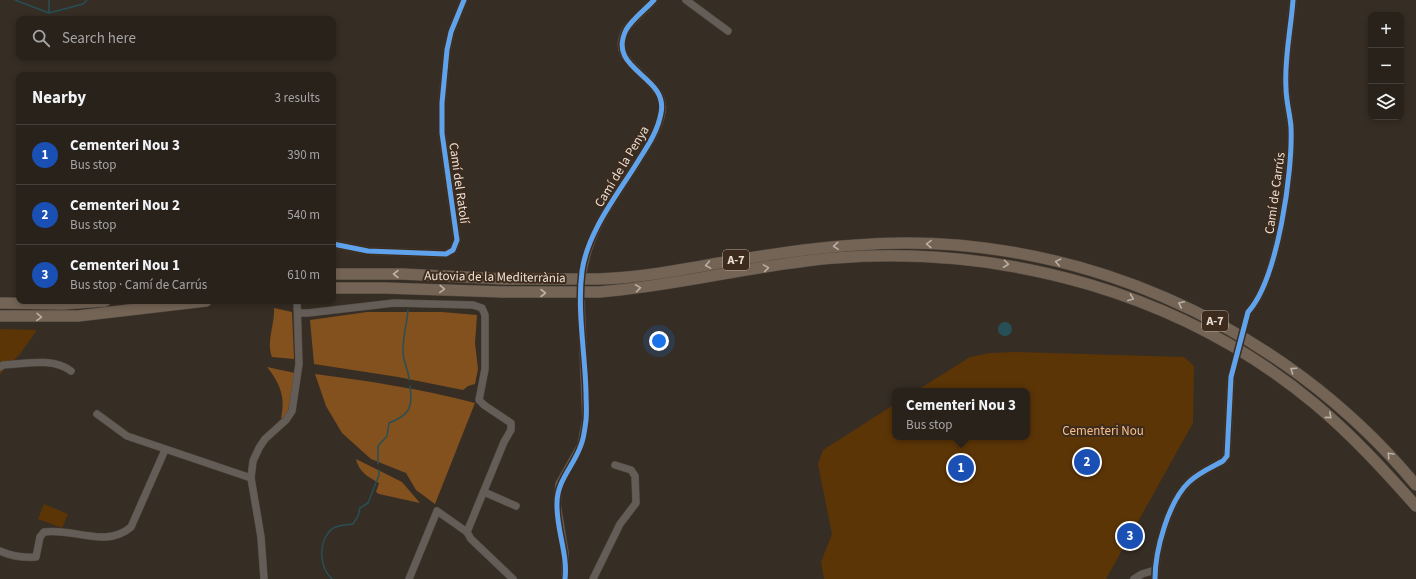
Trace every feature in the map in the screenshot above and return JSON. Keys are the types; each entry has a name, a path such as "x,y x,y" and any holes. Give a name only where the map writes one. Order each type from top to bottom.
{"highway":[{"name":"Autovia de la Mediterrània","path":"336,274 402,274 505,279 598,279 661,273 801,250 875,244 929,244 1005,251 1088,270 1147,289 1184,305 1225,326 1252,342 1322,392 1389,453 1416,484"},
{"name":"Autovia de la Mediterrània","path":"336,288 399,288 504,292 599,292 668,284 813,261 875,256 931,257 1014,265 1099,286 1197,326 1264,367 1313,402 1362,447 1416,506"},
{"path":"0,303 16,303"},
{"path":"0,316 78,316 180,304"}],"street":[{"name":"Camí del Ratolí","path":"336,245 368,251 446,254 453,250 457,240 442,133 442,103 447,50 451,32 464,0"},
{"name":"Camí de la Penya","path":"582,271 589,247 595,234 656,131 662,111 659,93 652,83 628,62 622,52 626,29 654,0"},
{"path":"686,0 728,31"},
{"name":"Camí de Carrús","path":"1248,312 1253,307 1265,280 1279,240 1291,166 1291,127 1286,88 1293,0"},
{"path":"565,579 565,553 557,504 559,484 581,446 586,418 581,302"},
{"path":"298,313 394,303 473,305 482,308 485,315 485,369 479,400 484,406 511,423 511,430 504,442 467,532"},
{"path":"264,579 261,537 251,478 253,461 265,439 286,420 292,412 300,364 297,304"},
{"path":"0,367 3,365 50,362 62,364 71,371"},
{"path":"1155,579 1155,570 1165,521 1184,488 1189,482 1223,461 1227,456 1231,377"},
{"path":"97,414 127,436 251,478"},
{"path":"0,551 16,557 36,557 40,537 44,532 52,530 98,537 123,534 131,528 166,450"},
{"path":"593,579 620,524 636,503 635,476 631,470 615,465"},
{"path":"484,492 516,506"},
{"path":"409,579 437,511 467,532 471,539 512,579"},
{"path":"1134,579 1142,574 1155,570"}],"green space":[{"path":"0,329 37,330 20,354 0,374"},
{"name":"Cementeri Nou","path":"1015,352 1184,357 1194,366 1193,423 1106,579 824,579 821,562 832,534 818,464 823,450 892,406 892,440 1030,440 1030,388 921,388 970,357 990,353"},
{"path":"44,504 68,514 62,528 38,519"}],"shaded area":[{"path":"274,308 292,312 294,359 272,357 270,351 270,339"},
{"path":"367,312 442,312 477,315 475,343 478,369 475,384 468,386 463,390 398,377 314,364 310,320"},
{"path":"267,367 295,373 289,407 285,419 281,418 283,404 281,391"},
{"path":"315,374 395,386 475,403 435,504 416,490 406,473 371,459 342,433 326,406"},
{"path":"356,459 402,482 420,503 379,494 376,492 379,483 362,471 357,464"}],"water":[{"path":"1005,322 1010,324 1012,329 1010,334 1005,336 1000,334 998,329 1000,324"}],"waterway":[{"path":"15,0 49,13 83,4 87,0"},
{"path":"49,0 49,12"},
{"path":"408,310 403,354 409,380"},
{"path":"378,464 378,446 387,436 389,423 402,417 410,405 410,386"},
{"path":"332,579 323,563 322,550 325,537 334,528 353,524 358,516 360,508 368,503 379,475 379,470"}],"tunnel":[{"path":"1231,377 1248,312"}],"cycle path":[{"path":"336,245 368,251 446,254 453,250 457,240 442,133 442,103 447,50 451,32 464,0"},
{"path":"565,579 564,550 558,522 557,503 560,487 578,453 582,442 586,417 580,301 582,271 585,256 597,226 650,142 660,119 661,100 656,90 630,64 624,55 622,44 626,30 635,18 654,0"},
{"path":"1155,579 1160,541 1169,514 1175,502 1189,482 1205,470 1223,461 1227,456 1231,377 1248,312 1259,296 1268,275 1282,224 1291,146 1291,127 1286,93 1286,66 1293,0"}],"place":[{"name":"Cementeri Nou 2","path":"1087,462"},
{"name":"Cementeri Nou 3","path":"961,468"},
{"name":"Cementeri Nou 1","path":"1130,536"}]}
